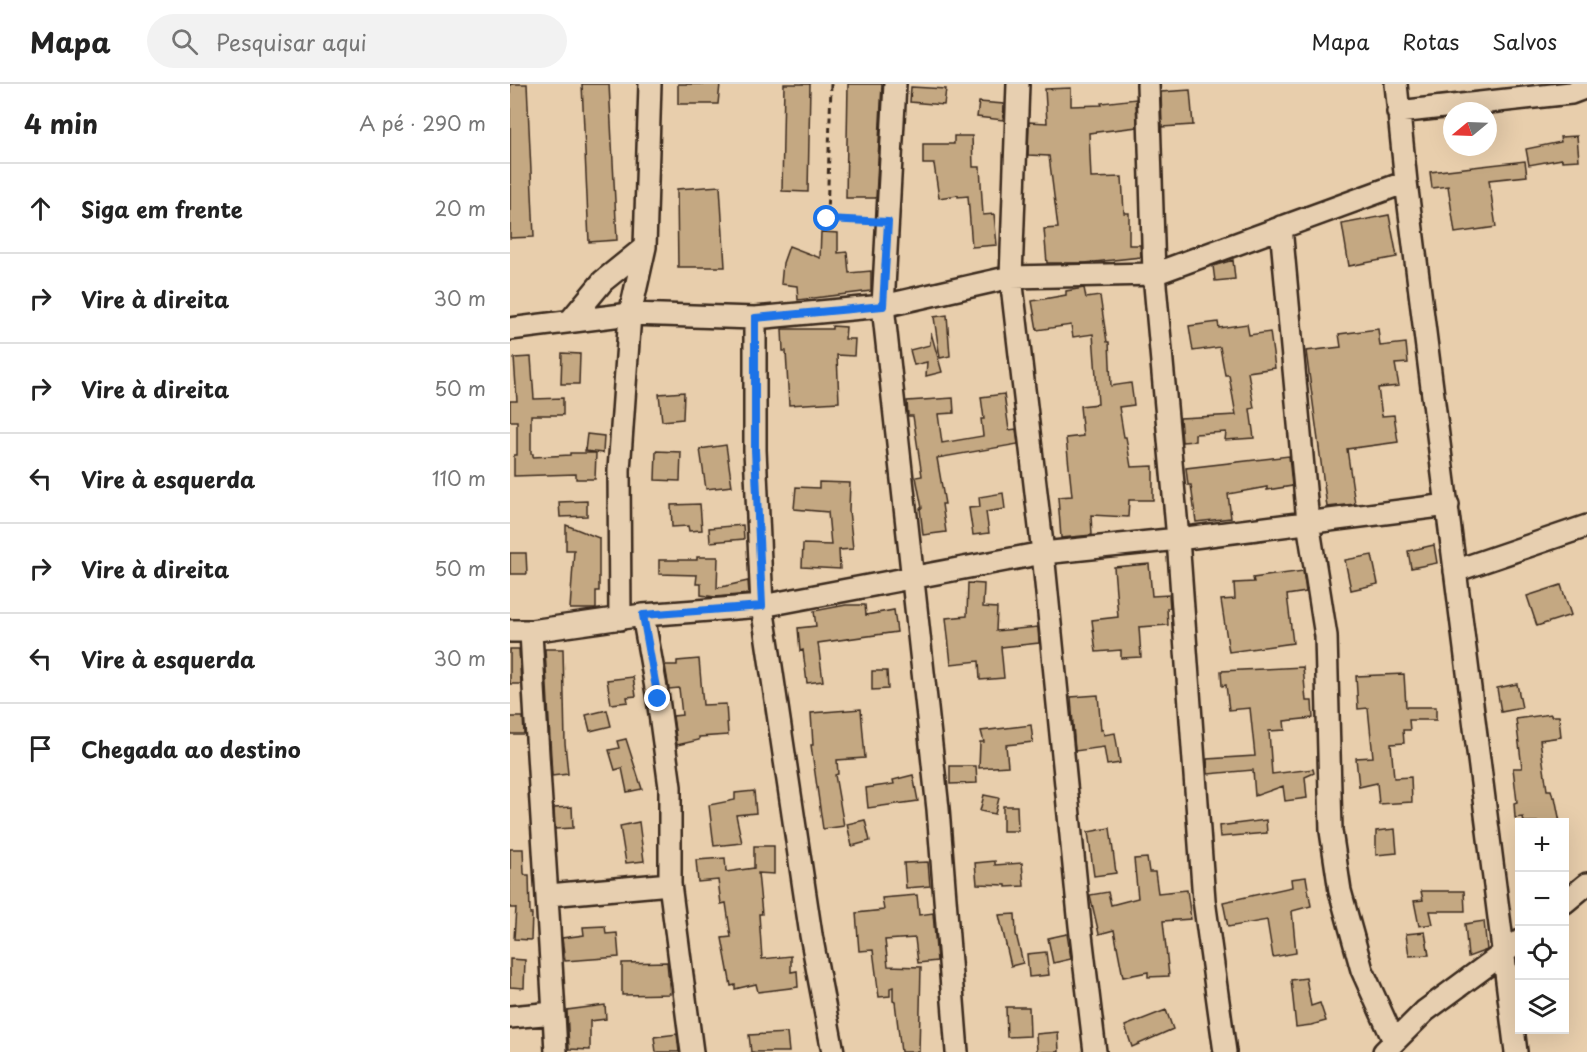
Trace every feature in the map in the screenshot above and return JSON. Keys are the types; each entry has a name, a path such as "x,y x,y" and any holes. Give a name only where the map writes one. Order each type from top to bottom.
{"street":[{"path":"620,619 619,470 630,314 645,247 650,84"},
{"path":"895,84 883,306 938,809 957,1052"},
{"path":"1018,84 1011,277 1043,553 1080,926 1095,1052"},
{"path":"1148,84 1154,274 1178,539 1204,900 1225,1052"},
{"path":"1396,84 1406,182 1516,1052"},
{"path":"1398,112 1571,93 1587,87"},
{"path":"510,328 630,314 755,318 883,306 1011,277 1154,274 1406,182"},
{"path":"1281,227 1308,522 1326,636 1331,831 1340,891 1362,970 1389,1046 1425,1011 1515,945"},
{"path":"570,321 603,281 645,247"},
{"path":"755,318 755,450 762,606 811,935 833,1052"},
{"path":"510,631 531,631 643,615 762,606 1043,553 1178,539 1448,505"},
{"path":"1455,571 1587,526"},
{"path":"643,615 670,787 670,884 692,1052"},
{"path":"531,631 538,771 549,895 556,1052"},
{"path":"549,895 670,884"},
{"path":"1569,899 1587,884"},
{"path":"510,1017 554,1013"}],"path":[{"path":"831,84 827,219 888,222"}],"building":[{"path":"510,84 527,84 534,237 510,238"},
{"path":"582,84 609,84 617,240 589,242"},
{"path":"678,84 720,84 718,104 678,104"},
{"path":"784,84 810,84 808,192 782,191"},
{"path":"848,84 882,84 876,198 846,198"},
{"path":"911,87 946,89 944,105 910,102"},
{"path":"1071,88 1071,106 1102,105 1101,103 1136,99 1137,127 1089,133 1091,178 1122,177 1124,213 1129,213 1129,245 1140,245 1141,257 1085,263 1047,263 1044,229 1058,228 1049,156 1028,155 1029,122 1047,123 1045,89"},
{"path":"1190,90 1193,125 1162,127 1161,92"},
{"path":"979,102 1004,104 1003,120 977,117"},
{"path":"954,136 972,136 973,167 980,167 983,215 994,214 997,245 972,247 968,196 939,198 934,164 923,164 923,144 954,144"},
{"path":"1577,136 1579,160 1562,161 1562,159 1529,165 1526,149 1561,142 1560,137"},
{"path":"1525,161 1527,176 1489,180 1496,227 1455,233 1448,186 1432,188 1430,172"},
{"path":"720,186 725,267 678,267 677,189"},
{"path":"1389,215 1397,257 1349,266 1342,224"},
{"path":"821,232 838,233 838,253 847,252 849,273 871,271 871,291 798,300 797,286 781,284 783,263 789,246 820,258"},
{"path":"1233,260 1235,279 1215,281 1213,266"},
{"path":"1084,288 1086,298 1100,296 1107,342 1109,342 1111,386 1131,383 1134,405 1119,407 1124,437 1126,437 1131,467 1153,466 1153,500 1129,500 1128,517 1091,515 1092,535 1061,538 1058,497 1072,496 1066,438 1083,436 1080,406 1098,404 1093,334 1073,337 1071,325 1037,330 1032,301 1066,295 1066,291"},
{"path":"947,315 950,356 940,358 934,317"},
{"path":"1218,322 1219,328 1247,324 1249,335 1270,332 1275,368 1248,372 1254,408 1250,409 1254,438 1225,440 1226,432 1195,434 1195,441 1182,442 1180,418 1236,415 1229,375 1225,375 1220,347 1193,351 1189,326"},
{"path":"832,326 846,327 845,339 855,339 854,356 837,355 839,402 789,405 786,351 783,351 782,329 832,329"},
{"path":"1378,329 1380,346 1406,343 1408,363 1395,364 1399,386 1378,388 1382,416 1394,415 1398,442 1347,449 1355,504 1327,507 1306,351 1341,347 1339,334"},
{"path":"931,333 942,372 926,376 927,362 914,365 910,350 930,345"},
{"path":"562,353 580,354 579,384 561,384"},
{"path":"531,357 534,399 563,398 563,415 531,415 531,454 533,457 596,453 595,479 576,479 576,474 514,476 514,455 517,455 517,421 510,421 510,401 517,401 514,358"},
{"path":"684,392 683,419 662,421 659,394"},
{"path":"1004,394 1009,430 1016,429 1018,444 937,458 945,504 942,504 946,532 923,535 920,508 922,508 916,477 922,476 913,416 908,416 907,401 953,398 954,413 938,414 942,443 983,436 981,419 984,419 981,397"},
{"path":"587,434 604,436 603,453 585,451"},
{"path":"726,445 732,486 706,489 700,449"},
{"path":"656,451 681,452 680,481 655,480"},
{"path":"1289,456 1292,486 1267,490 1267,487 1228,494 1231,518 1196,522 1191,485 1188,485 1186,468"},
{"path":"819,482 850,483 849,510 853,549 839,550 840,569 802,567 803,544 831,545 828,512 794,509 796,487 819,488"},
{"path":"1003,493 1005,509 986,512 989,533 973,535 969,508 980,507 979,497"},
{"path":"587,501 587,516 560,517 559,502"},
{"path":"700,504 702,530 689,531 688,526 672,527 671,505"},
{"path":"566,525 599,538 599,591 596,591 596,609 570,609 574,550 566,550"},
{"path":"743,525 744,539 710,542 709,528"},
{"path":"1434,545 1437,563 1411,568 1408,551"},
{"path":"510,553 526,553 527,574 510,574"},
{"path":"1372,555 1378,584 1351,590 1345,560"},
{"path":"697,557 718,557 717,588 748,581 749,594 715,597 701,595 701,584 696,584 697,575 659,574 659,560 697,560"},
{"path":"1149,564 1152,596 1169,595 1168,625 1139,627 1141,657 1121,658 1121,650 1096,652 1092,620 1118,617 1114,567"},
{"path":"1303,571 1306,592 1287,595 1293,643 1229,652 1221,600 1235,599 1234,583 1254,582 1253,578"},
{"path":"968,583 984,584 983,607 997,608 996,631 1038,627 1039,643 1001,647 1004,678 980,680 979,661 951,664 946,618 967,616"},
{"path":"1561,585 1571,615 1537,626 1527,596"},
{"path":"846,605 865,605 866,615 894,610 897,632 818,643 823,681 807,683 798,628 816,626 814,611"},
{"path":"510,649 519,649 521,684 510,684"},
{"path":"545,649 563,649 568,774 552,776"},
{"path":"699,659 703,705 726,704 728,735 699,737 699,740 677,745 673,716 682,715 679,688 669,689 665,665 677,665 677,661"},
{"path":"1303,667 1306,701 1312,701 1313,718 1284,721 1285,730 1269,731 1272,774 1313,769 1314,773 1305,777 1307,798 1285,801 1283,786 1255,796 1253,770 1208,774 1207,759 1255,756 1250,708 1229,710 1226,685 1222,686 1221,671"},
{"path":"872,671 887,671 888,689 872,690"},
{"path":"1404,674 1406,707 1436,707 1436,720 1409,720 1410,730 1403,730 1404,743 1391,744 1394,778 1411,777 1412,802 1379,804 1377,783 1359,787 1356,758 1373,757 1368,708 1358,709 1356,676"},
{"path":"633,677 636,696 627,697 628,702 611,704 607,680"},
{"path":"1517,684 1522,708 1501,712 1497,688"},
{"path":"1098,695 1101,730 1103,729 1104,735 1115,733 1120,763 1107,765 1104,747 1075,751 1071,697"},
{"path":"861,709 865,758 837,760 838,774 835,775 844,826 823,829 811,745 813,745 811,713"},
{"path":"607,710 611,726 590,731 586,715"},
{"path":"1551,714 1551,716 1559,716 1561,737 1540,740 1547,790 1551,790 1555,797 1559,818 1515,818 1514,803 1517,802 1513,768 1522,768 1516,719"},
{"path":"510,717 523,717 524,734 510,734"},
{"path":"1031,725 1033,742 1006,745 1008,766 979,768 980,742 984,742 981,731"},
{"path":"626,739 642,789 627,792 622,768 615,770 609,750 619,748 617,741"},
{"path":"950,766 976,766 977,783 950,784"},
{"path":"913,775 918,801 868,808 866,788 894,784 893,780"},
{"path":"754,791 756,813 736,815 742,843 714,846 709,805 735,800 735,793"},
{"path":"984,795 999,798 995,814 980,811"},
{"path":"1003,806 1017,806 1018,831 1003,831"},
{"path":"572,807 573,828 555,829 554,808"},
{"path":"865,820 870,841 852,846 847,824"},
{"path":"1266,820 1267,833 1220,837 1219,826"},
{"path":"639,822 644,861 626,863 620,826"},
{"path":"1110,828 1116,873 1094,876 1088,832"},
{"path":"1395,829 1397,853 1376,855 1376,831"},
{"path":"754,846 774,846 774,874 758,873 762,914 759,914 762,959 791,956 791,972 797,971 798,987 758,992 756,984 735,989 735,985 731,986 722,938 731,937 726,903 721,904 718,880 698,882 696,860 725,858 726,872 754,868"},
{"path":"510,849 523,849 524,873 529,875 531,940 514,939 516,908 510,908"},
{"path":"1147,858 1149,872 1155,872 1158,893 1187,890 1191,919 1163,921 1169,976 1148,977 1148,972 1123,977 1114,930 1099,934 1090,895 1108,892 1111,905 1138,898 1134,859"},
{"path":"995,861 995,865 1022,863 1024,886 977,884 975,863"},
{"path":"928,862 930,886 906,888 904,863"},
{"path":"1306,877 1311,906 1292,911 1296,953 1273,957 1267,920 1228,927 1223,902 1292,887 1291,879"},
{"path":"1421,891 1464,891 1465,911 1430,911 1433,924 1419,926 1414,901 1423,900"},
{"path":"917,895 919,915 933,913 937,961 918,963 915,938 885,940 888,966 921,967 919,1052 901,1052 893,987 890,988 890,996 879,997 873,950 859,951 856,913 884,910 882,898"},
{"path":"1015,914 1016,934 1023,963 1011,966 999,915"},
{"path":"1484,921 1487,950 1468,957 1465,924"},
{"path":"605,926 606,934 617,933 619,957 565,961 562,938 584,935 583,927"},
{"path":"1425,932 1429,955 1409,956 1406,934"},
{"path":"1067,934 1071,959 1053,963 1048,938"},
{"path":"1046,952 1049,975 1029,977 1027,954"},
{"path":"510,959 525,960 524,988 510,987"},
{"path":"667,962 670,994 622,995 622,963"},
{"path":"1306,978 1311,1006 1320,1003 1326,1021 1296,1027 1291,980"},
{"path":"605,1005 606,1019 590,1021 590,1050 569,1049 567,1010"},
{"path":"1006,1007 1029,1007 1030,1036 1007,1037"},
{"path":"1166,1010 1173,1029 1132,1047 1125,1026"},
{"path":"1058,1032 1059,1052 1037,1052 1036,1034"},
{"path":"787,1033 789,1052 751,1052 749,1035"},
{"path":"677,1034 679,1052 656,1052 654,1037"}],"route":[{"path":"658,699 643,615 762,606 755,450 755,318 883,306 888,222 827,219"}]}
